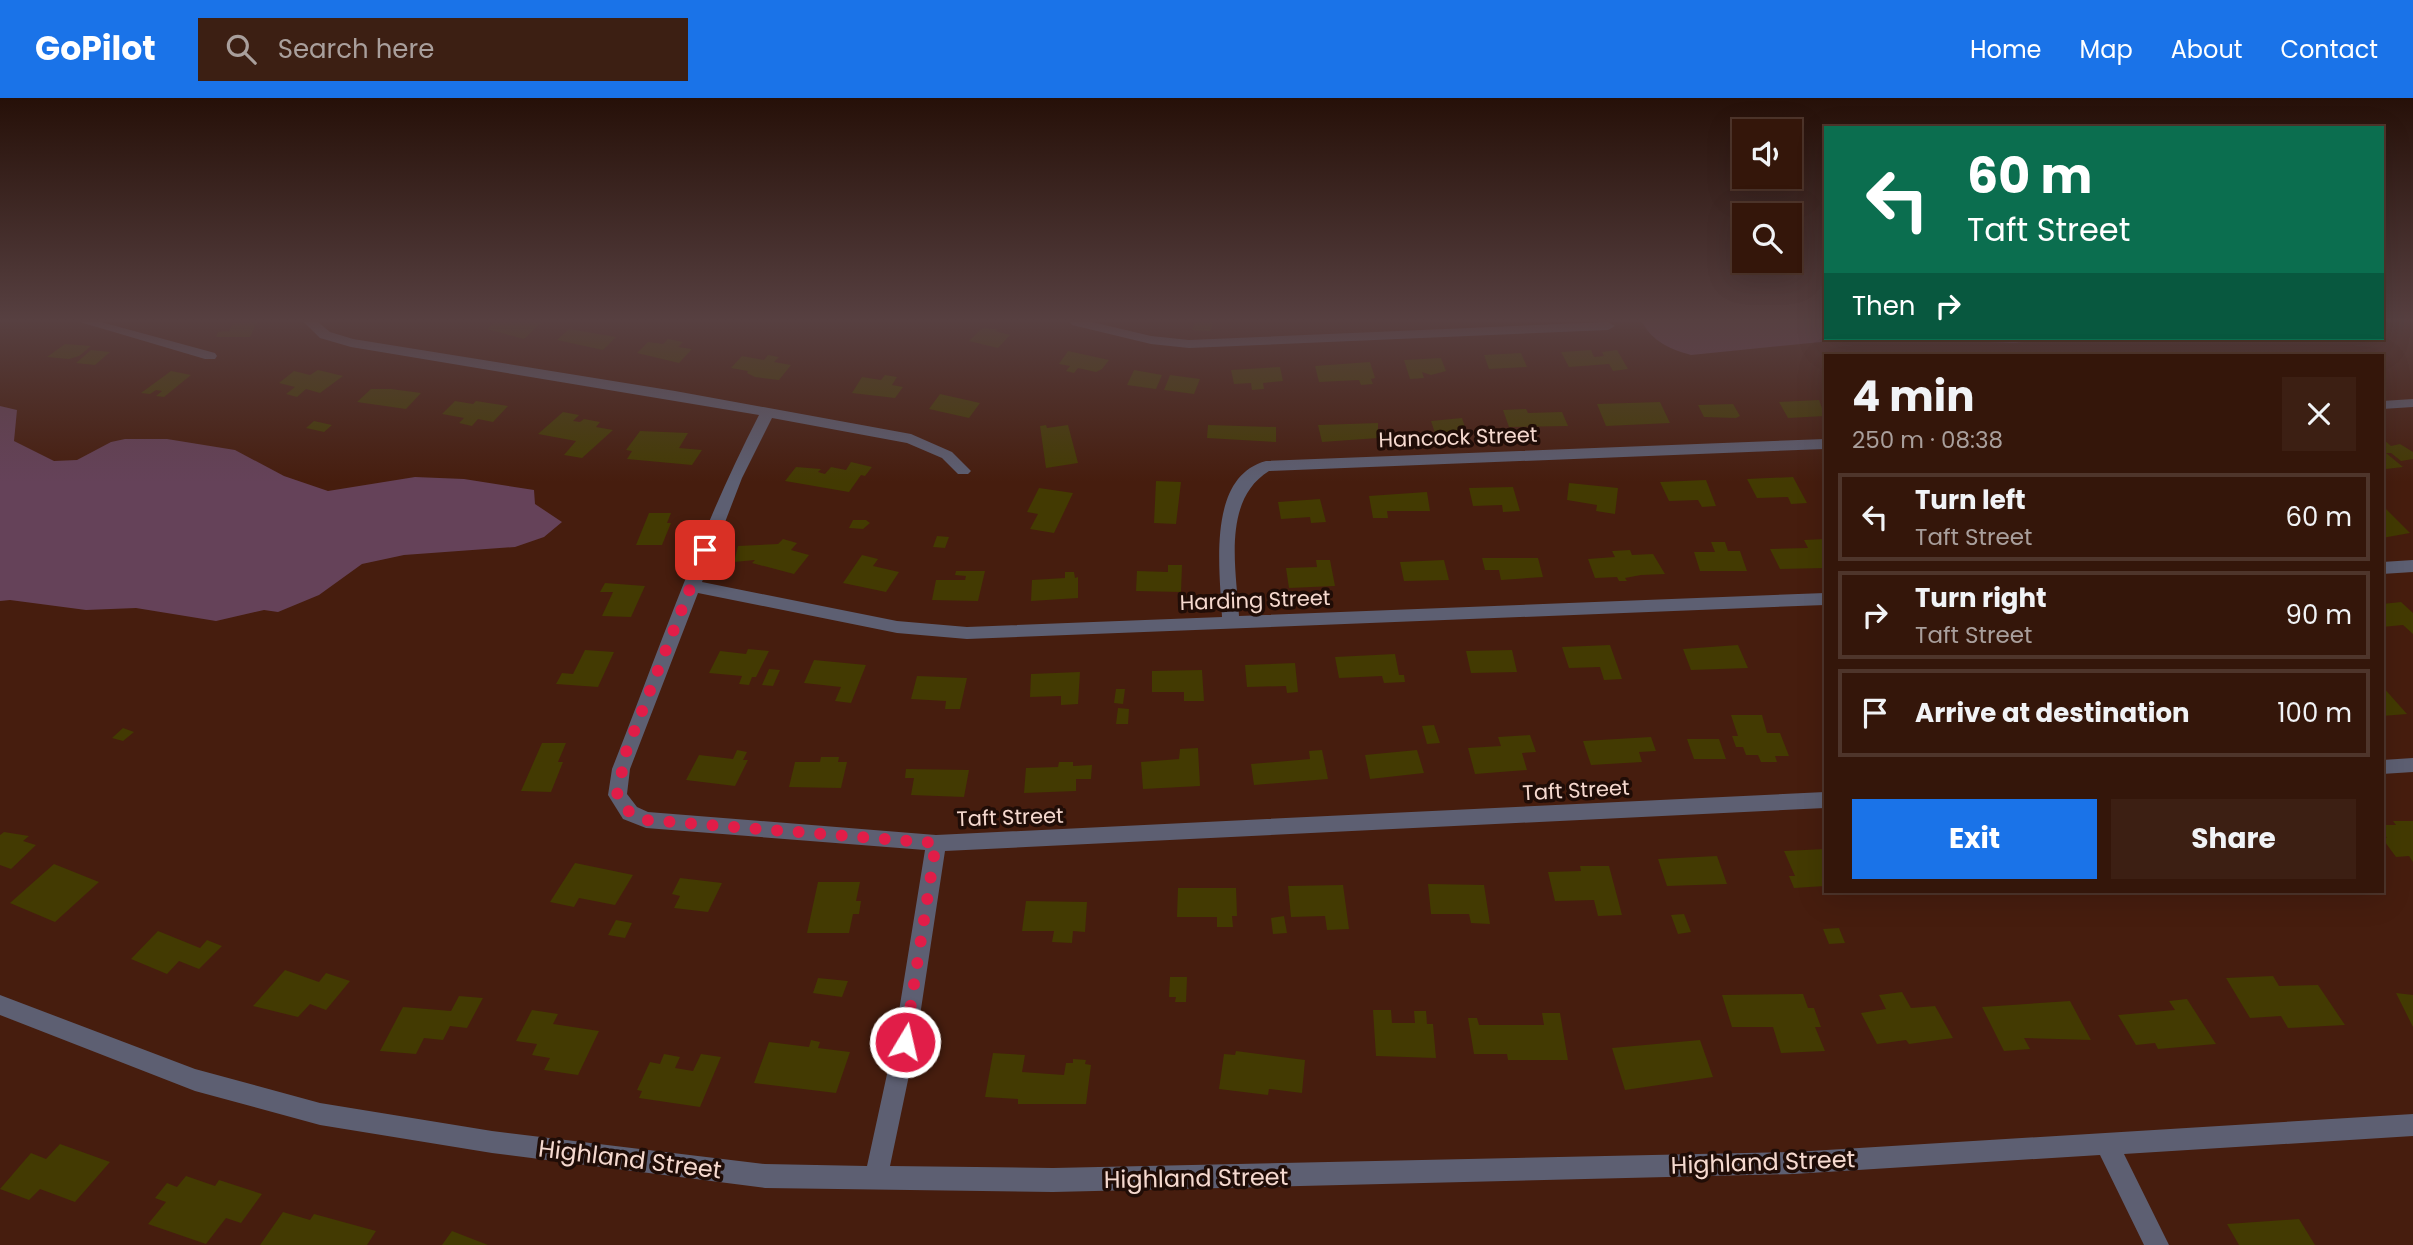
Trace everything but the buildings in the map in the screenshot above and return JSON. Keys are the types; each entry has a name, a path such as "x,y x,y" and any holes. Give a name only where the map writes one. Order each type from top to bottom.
{"street":[{"path":"554,376 911,439 947,455 963,471"},
{"path":"2384,405 2413,403"},
{"name":"Taft Street","path":"766,414 734,478 621,769 617,795 630,813 646,820 936,843 1824,800"},
{"name":"Hancock Street","path":"1231,624 1228,529 1233,501 1247,477 1266,466 1824,444"},
{"path":"2384,568 2413,566"},
{"name":"Harding Street","path":"691,586 897,627 967,633 1824,599"},
{"path":"2384,767 2413,765"},
{"path":"876,1178 905,1042 936,843"},
{"name":"Highland Street","path":"0,1005 195,1080 320,1114 492,1142 765,1176 1029,1181 1766,1164 2413,1125"},
{"path":"2106,1143 2157,1245"}],"shaded area":[{"path":"0,406 17,410 14,441 54,461 77,460 111,442 125,439 167,439 235,450 284,476 328,491 415,477 464,479 534,490 535,504 562,522 544,537 515,547 404,555 362,564 319,595 278,612 264,610 216,621 136,608 86,610 0,601"}],"route":[{"path":"705,550 626,752 617,795 630,813 646,820 936,843 905,1042"}]}
